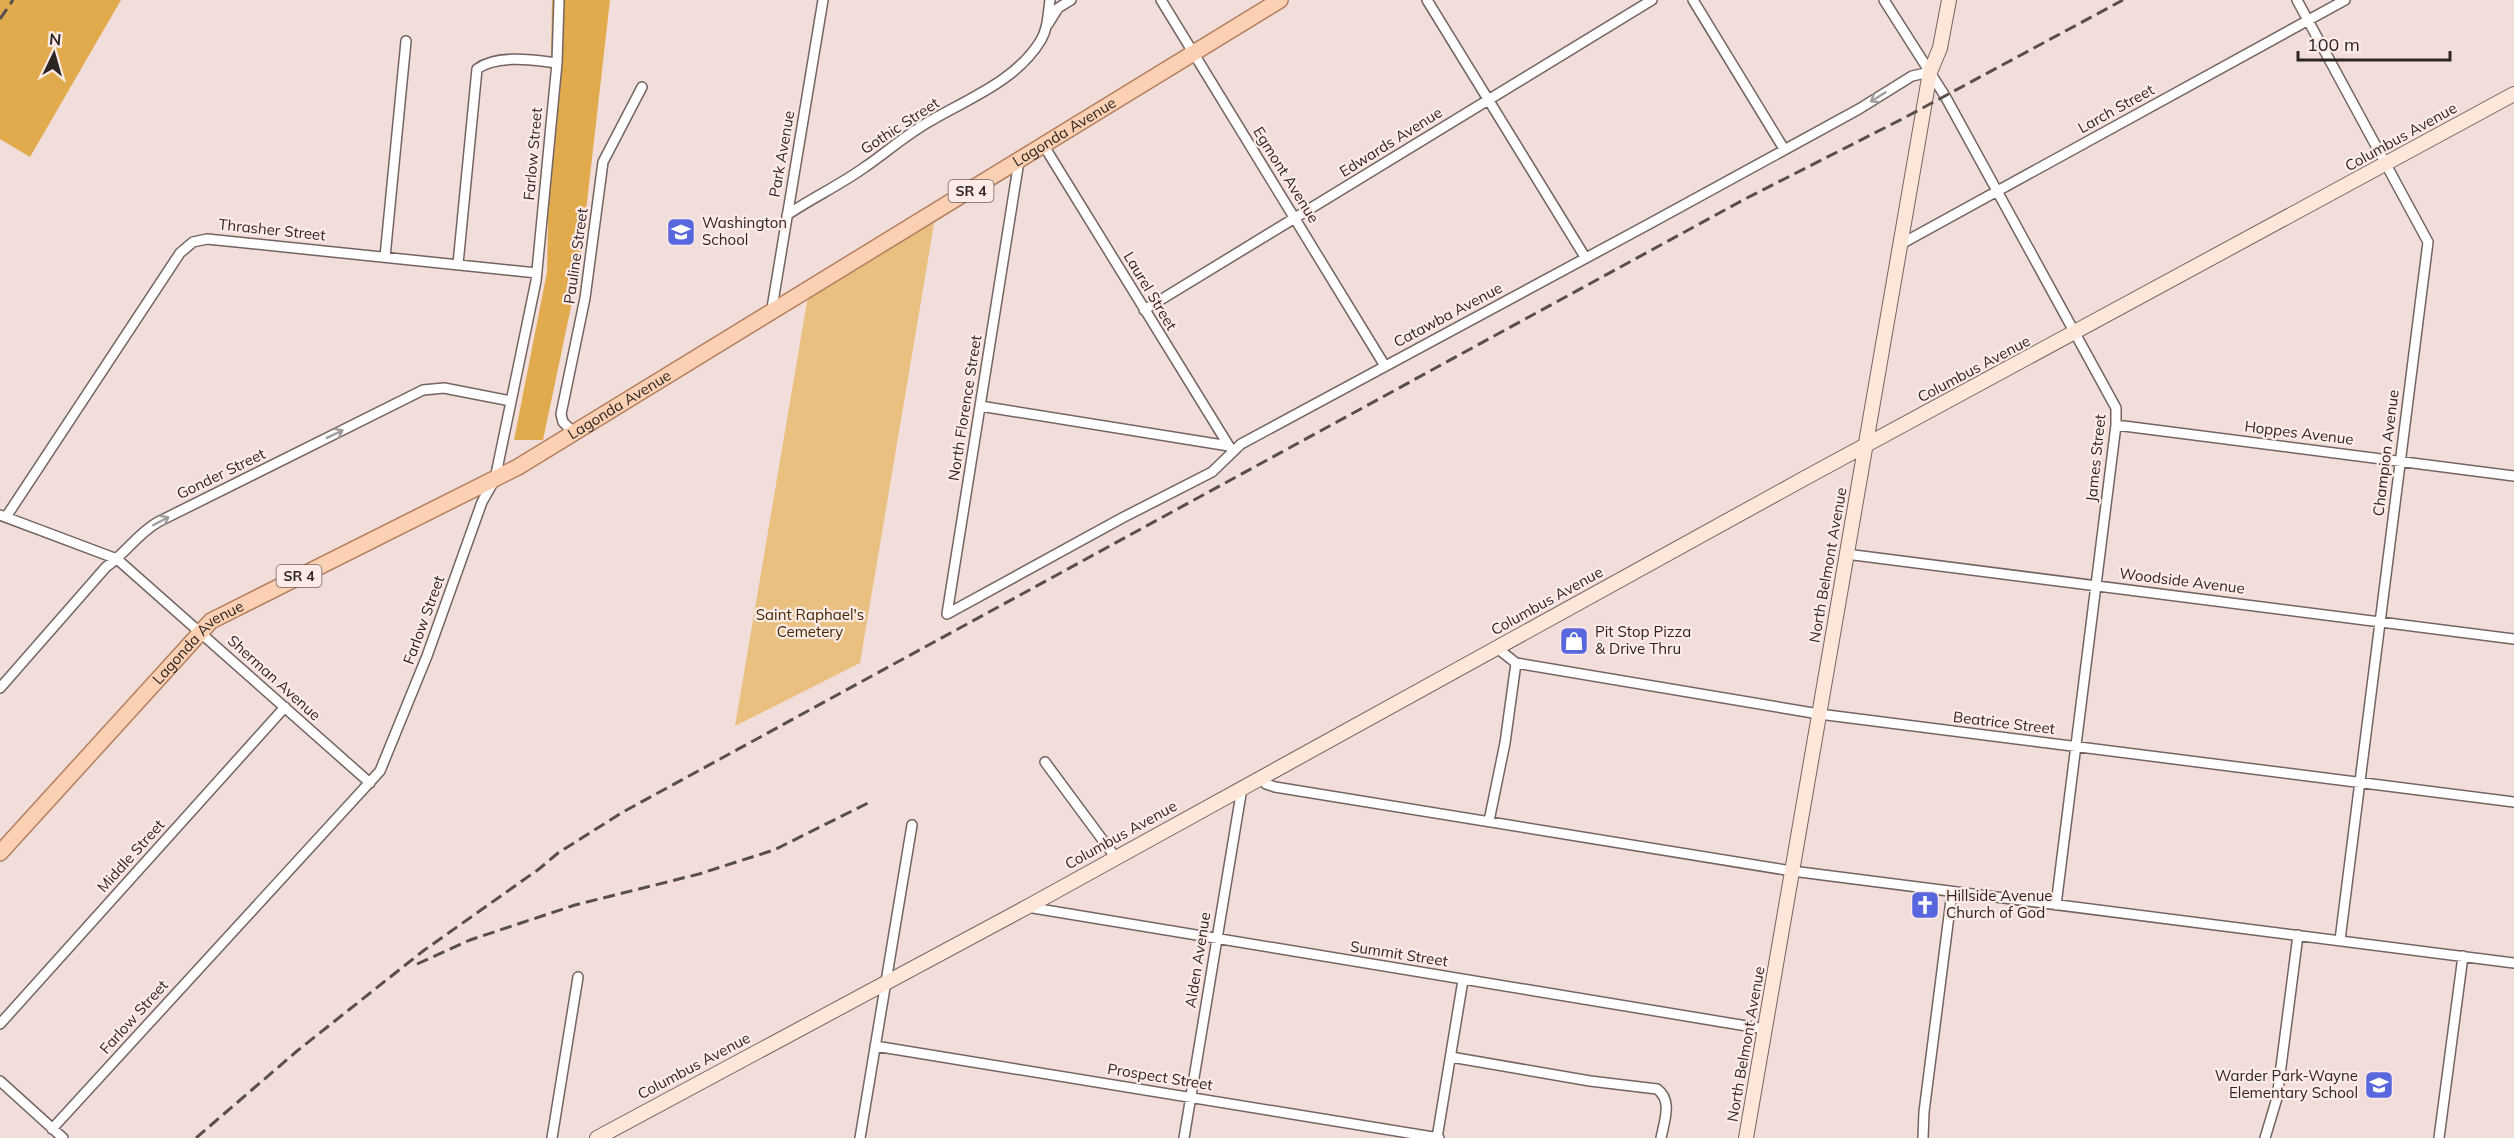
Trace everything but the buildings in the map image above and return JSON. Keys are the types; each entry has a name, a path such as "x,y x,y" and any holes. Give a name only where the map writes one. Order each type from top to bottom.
{"main road":[{"name":"Lagonda Avenue","path":"0,853 211,621 495,479 771,314 1280,0"}],"street":[{"name":"Farlow Street","path":"52,1129 380,771 427,656 482,502 495,479 537,273 556,63 559,0"},
{"name":"Park Avenue","path":"771,314 823,0"},
{"name":"Gothic Street","path":"1047,27 1050,0"},
{"name":"Gothic Street","path":"787,215 863,169 932,120 1000,81 1033,51 1058,8 1071,0"},
{"name":"Egmont Avenue","path":"1161,0 1385,366"},
{"path":"1427,0 1585,257"},
{"name":"Edwards Avenue","path":"1144,310 1652,0"},
{"path":"1694,0 1784,149"},
{"name":"James Street","path":"1884,0 1930,72 1998,191 2115,405 2116,425 2056,905"},
{"name":"North Belmont Avenue","path":"1746,1138 1930,72 1940,48 1948,0"},
{"name":"Champion Avenue","path":"2297,0 2428,242 2340,940"},
{"name":"Larch Street","path":"1901,244 2345,0"},
{"path":"385,257 406,41"},
{"path":"458,264 477,69 498,61 556,63"},
{"name":"Catawba Avenue","path":"986,593 1122,518 1212,472 1225,462 1230,449 1859,109 1912,76 1930,72"},
{"name":"Pauline Street","path":"574,433 563,422 561,414 585,298 603,162 642,87"},
{"name":"Columbus Avenue","path":"597,1138 1027,907 1260,777 2514,94"},
{"name":"Laurel Street","path":"1044,146 1230,449"},
{"name":"North Florence Street","path":"986,593 947,614 1019,161"},
{"name":"Thrasher Street","path":"3,516 186,246 207,239 537,273"},
{"name":"Gonder Street","path":"0,688 106,567 147,529 158,522 423,390 444,388 511,401"},
{"path":"980,406 1230,449"},
{"name":"Hoppes Avenue","path":"2116,425 2514,476"},
{"name":"Sherman Avenue","path":"3,516 117,559 370,783"},
{"name":"Woodside Avenue","path":"1846,554 2514,639"},
{"name":"Beatrice Street","path":"1497,648 1516,663 1819,714 2514,802"},
{"path":"1489,821 1505,743 1516,663"},
{"name":"Middle Street","path":"0,1024 285,707"},
{"path":"1046,762 1116,858"},
{"path":"1260,777 1266,784 1275,788 1792,871 2514,963"},
{"name":"Alden Avenue","path":"1184,1138 1242,788"},
{"path":"860,1138 912,825"},
{"path":"1923,1138 1924,1112 1952,892"},
{"name":"Summit Street","path":"1027,907 1765,1029"},
{"path":"2265,1138 2277,1098 2298,935"},
{"path":"2439,1138 2463,956"},
{"path":"552,1138 578,977"},
{"path":"1438,1138 1463,980"},
{"name":"Prospect Street","path":"875,1046 1438,1138"},
{"path":"1450,1057 1570,1078 1657,1089 1665,1099 1666,1108 1661,1138"},
{"path":"0,1081 63,1138"}],"green space":[{"name":"Saint Raphael's Cemetery","path":"936,212 860,663 735,726 809,290"}],"shaded area":[{"path":"0,0 121,0 30,157 0,139"},
{"path":"552,0 610,0 580,264 543,440 514,440 547,272"}],"railway":[{"path":"0,19 13,0"},
{"path":"196,1138 297,1051 423,951 558,853 623,812 1743,200 1904,118 2123,0"},
{"path":"417,964 470,940 575,905 699,874 774,850 870,802"}],"place":[{"name":"Washington School","path":"681,232"},
{"name":"Pit Stop Pizza & Drive Thru","path":"1574,641"},
{"name":"Hillside Avenue Church of God","path":"1925,905"},
{"name":"Warder Park-Wayne Elementary School","path":"2379,1085"}]}
